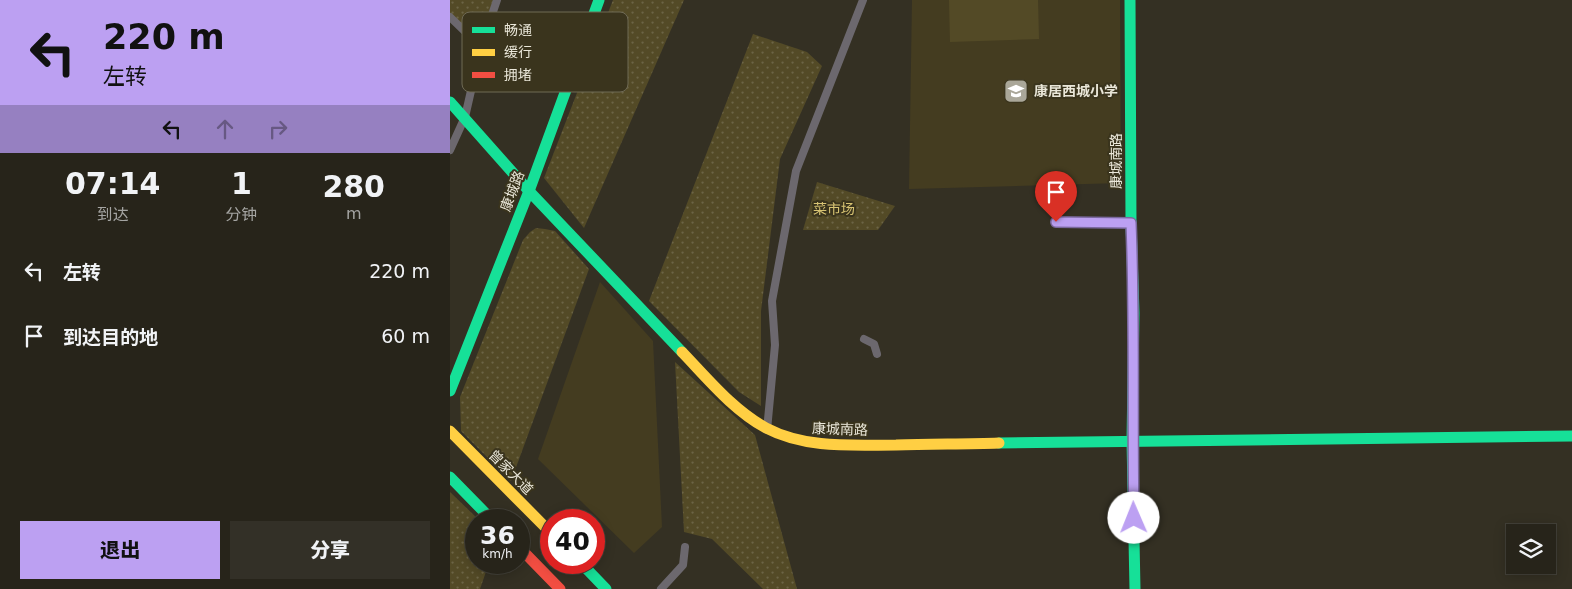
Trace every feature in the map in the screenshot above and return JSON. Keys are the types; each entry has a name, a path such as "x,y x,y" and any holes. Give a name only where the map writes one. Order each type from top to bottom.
{"main road":[{"name":"康城路","path":"595,12 600,0"},
{"name":"康城南路","path":"1130,0 1131,223 1134,313 1132,441 1135,589"},
{"name":"康城路","path":"450,391 565,92"},
{"name":"康城南路","path":"450,102 528,191 730,402 767,430 785,438 818,445 1132,441"},
{"name":"曾家大道","path":"450,431 540,523"},
{"path":"1132,441 1572,436"},
{"path":"450,477 481,509"},
{"path":"530,558 560,589"},
{"path":"592,574 606,589"}],"street":[{"path":"493,12 497,0"},
{"path":"767,430 775,345 772,301 796,171 863,0"},
{"path":"450,17 462,29"},
{"path":"450,150 465,117 471,92"},
{"path":"864,339 874,344 877,354"},
{"path":"661,589 683,566 685,547"}],"lane":[{"path":"1056,222 1131,223"}],"shaded area":[{"name":"康居西城小学","path":"912,0 1120,0 1121,183 909,189"},
{"path":"600,282 653,341 662,527 634,553 605,525 605,509 589,509 538,459"}],"green space":[{"path":"450,0 495,0 491,12 462,12 462,32 450,20"},
{"path":"613,0 684,0 584,228 544,178 577,92 628,92 628,12 608,12"},
{"path":"949,0 1038,0 1039,39 950,42"},
{"path":"753,34 807,52 822,66 780,159 761,311 761,406 739,392 649,301"},
{"name":"菜市场","path":"817,182 895,206 878,230 803,230"},
{"path":"536,228 555,231 589,269 511,481 461,431 460,397 523,240"},
{"path":"675,362 755,435 797,589 763,589 712,539 684,532"},
{"path":"450,492 468,509 465,509 465,574 485,574 480,589 450,589"}],"traffic: fast":[{"path":"595,12 599,0"},
{"path":"1130,0 1131,223 1134,313 1132,441 1135,589"},
{"path":"450,391 529,191 565,92"},
{"path":"450,102 529,191 682,352"},
{"path":"999,443 1572,436"},
{"path":"450,477 481,509"},
{"path":"592,574 606,589"}],"traffic: slow":[{"path":"682,352 721,393 754,421 781,435 797,440 847,445 999,443"},
{"path":"450,431 540,522"}],"traffic: jam":[{"path":"530,558 560,589"}],"place":[{"name":"康居西城小学","path":"1016,91"}],"route":[{"path":"1056,222 1131,223 1134,313 1132,441 1134,518"}]}
